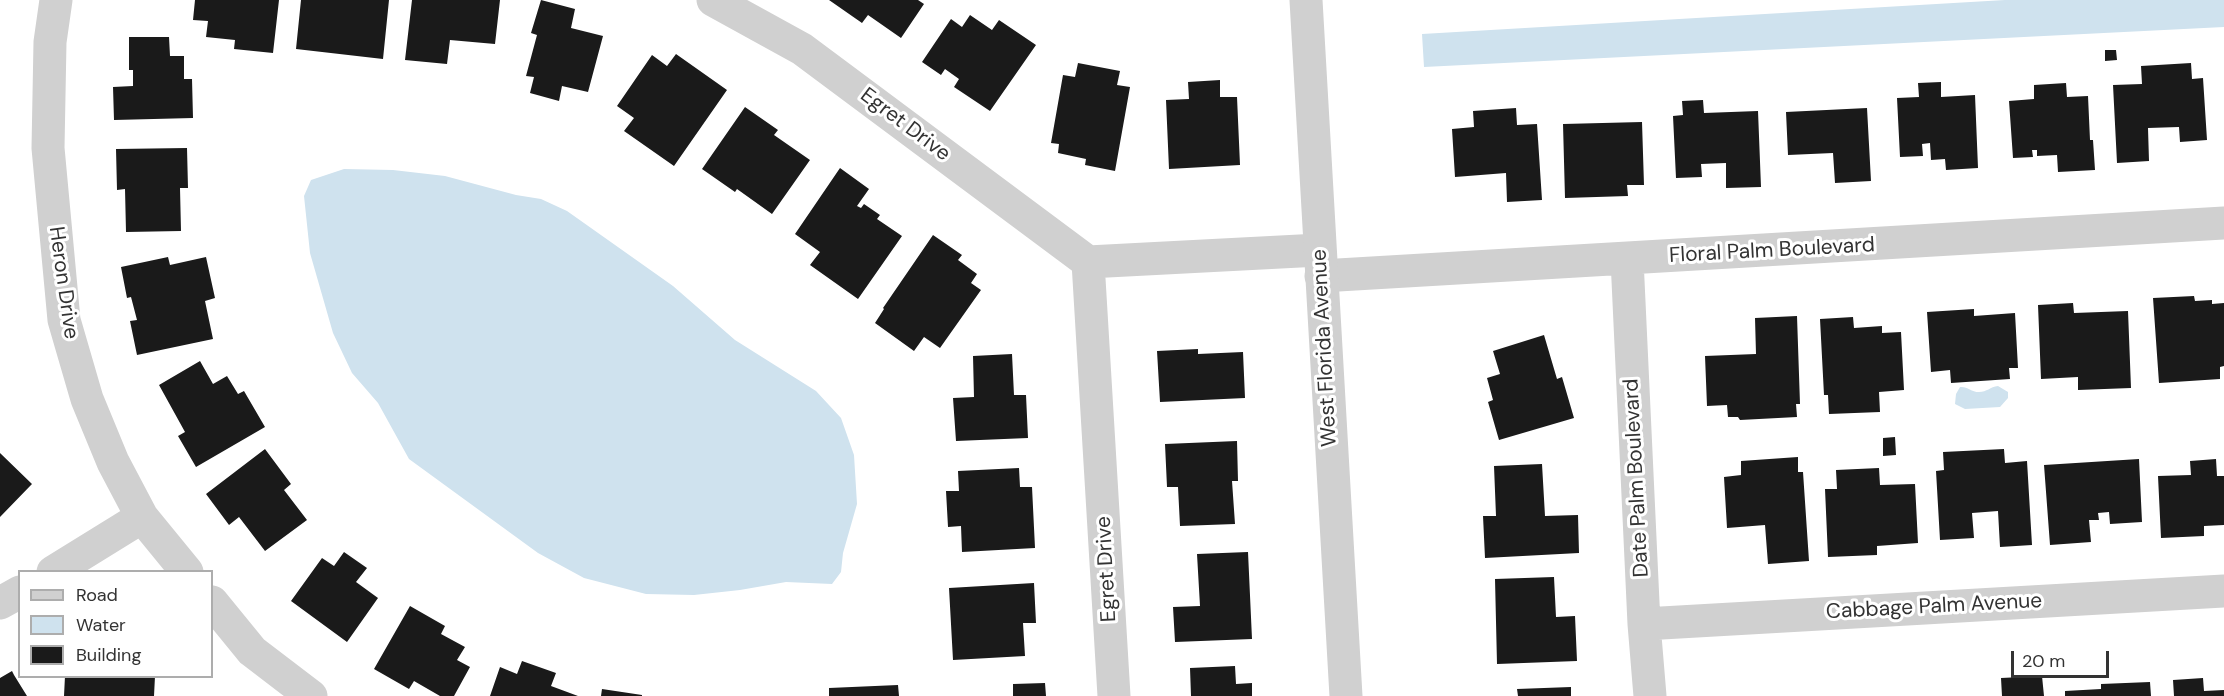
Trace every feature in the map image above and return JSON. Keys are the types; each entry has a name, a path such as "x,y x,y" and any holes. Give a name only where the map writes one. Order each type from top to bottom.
{"street":[{"name":"Heron Drive","path":"56,0 50,42 48,148 64,321 87,399 113,462 142,517 185,570"},
{"name":"Egret Drive","path":"713,0 802,48 1088,262 1114,696"},
{"name":"West Florida Avenue","path":"1306,0 1346,696"},
{"name":"Floral Palm Boulevard","path":"1320,263 1628,259 2224,223"},
{"name":"Date Palm Boulevard","path":"1628,259 1644,624 1650,696"},
{"path":"1088,262 1320,263"},
{"path":"56,570 142,517"},
{"name":"Cabbage Palm Avenue","path":"1644,624 2224,591"},
{"path":"0,603 18,593"},
{"path":"213,603 252,651 311,696"}],"water":[{"path":"2005,0 2224,0 2224,27 1424,67 1422,34"},
{"path":"344,169 393,170 445,176 516,195 541,199 567,211 673,286 735,340 816,391 841,418 854,455 857,504 843,553 841,572 832,584 786,582 694,595 646,594 584,578 538,553 409,459 378,403 352,373 333,333 310,253 304,196 311,180"},
{"path":"1998,386 2008,392 2008,398 2000,407 1965,409 1955,404 1956,394 1960,387 1979,392"}],"building":[{"path":"195,0 279,0 273,53 234,49 235,40 206,37 208,21 193,20"},
{"path":"301,0 389,0 383,59 296,49"},
{"path":"412,0 500,0 495,44 450,40 447,64 405,60"},
{"path":"541,0 575,9 571,28 603,36 588,92 562,86 559,101 530,93 534,77 526,76 537,35 531,33"},
{"path":"829,0 918,0 924,4 901,38 868,15 862,23"},
{"path":"970,15 992,30 999,20 1036,45 990,111 954,87 959,79 945,69 941,75 922,62 951,19 962,27"},
{"path":"129,37 169,37 170,56 184,56 184,79 192,79 193,118 114,120 113,87 133,86 133,70 129,70"},
{"path":"2105,50 2116,50 2117,60 2105,61"},
{"path":"676,54 727,90 674,166 624,131 634,118 617,106 652,55 667,66"},
{"path":"1078,63 1120,71 1117,85 1130,87 1115,171 1085,165 1086,159 1058,153 1059,144 1051,143 1063,75 1075,77"},
{"path":"2191,63 2192,79 2203,78 2207,140 2180,142 2179,127 2148,128 2149,161 2117,163 2113,85 2142,84 2141,66"},
{"path":"1220,80 1220,97 1237,97 1240,165 1169,169 1166,100 1189,99 1188,82"},
{"path":"1941,82 1941,97 1975,95 1978,168 1946,170 1945,159 1931,160 1930,143 1922,144 1923,156 1900,157 1897,98 1919,97 1918,83"},
{"path":"2066,83 2067,97 2088,96 2090,140 2093,140 2095,170 2058,172 2057,155 2037,156 2037,150 2032,150 2033,157 2013,158 2009,101 2034,99 2034,85"},
{"path":"1703,100 1704,113 1758,111 1761,187 1726,188 1726,163 1701,164 1702,177 1676,178 1673,116 1683,115 1682,101"},
{"path":"745,107 778,130 774,135 810,160 772,214 737,189 735,192 702,169"},
{"path":"1516,108 1517,125 1537,124 1542,200 1507,202 1506,173 1455,177 1452,129 1474,127 1473,111"},
{"path":"1867,108 1871,181 1835,183 1833,153 1788,155 1786,112"},
{"path":"1642,122 1644,185 1627,185 1628,196 1565,198 1563,124"},
{"path":"187,148 188,188 180,188 181,231 126,232 125,189 117,190 116,149"},
{"path":"840,168 869,189 857,206 861,208 864,204 880,215 877,219 902,236 858,299 810,265 820,252 795,234"},
{"path":"933,235 962,255 958,260 977,274 971,283 981,290 940,348 924,337 914,351 875,323"},
{"path":"168,257 170,265 206,257 215,298 205,301 213,339 137,355 130,321 137,320 131,297 127,298 121,267"},
{"path":"2194,296 2195,301 2212,300 2212,304 2224,303 2224,366 2220,367 2220,379 2159,383 2153,298"},
{"path":"2073,303 2074,313 2128,311 2131,388 2078,390 2078,377 2041,379 2038,305"},
{"path":"1974,309 1974,316 2015,313 2018,368 2009,368 2010,379 1951,383 1950,370 1931,372 1927,312"},
{"path":"1797,316 1800,404 1796,404 1797,417 1740,420 1738,417 1728,417 1727,405 1707,406 1705,356 1756,354 1755,318"},
{"path":"1853,317 1854,328 1882,326 1882,333 1901,332 1904,390 1879,392 1880,412 1829,414 1828,395 1824,395 1820,319"},
{"path":"1544,335 1557,379 1562,377 1574,418 1499,440 1488,402 1493,400 1487,378 1500,374 1493,351"},
{"path":"1198,349 1198,354 1243,352 1245,398 1160,402 1157,351"},
{"path":"1012,354 1014,395 1026,395 1028,438 956,441 953,398 974,397 973,356"},
{"path":"200,361 213,384 227,376 238,394 244,391 265,427 196,467 178,436 185,432 159,385"},
{"path":"1895,437 1896,455 1883,456 1883,438"},
{"path":"1237,441 1238,481 1232,481 1235,524 1180,526 1178,487 1167,487 1165,444"},
{"path":"265,449 291,484 284,490 307,520 265,551 239,517 229,525 206,494"},
{"path":"2004,449 2005,463 2027,461 2032,545 2000,547 1998,511 1972,513 1974,538 1940,540 1936,471 1944,470 1943,452"},
{"path":"0,453 32,484 0,517"},
{"path":"1798,457 1798,472 1803,472 1809,561 1768,564 1765,525 1727,528 1724,477 1741,475 1741,461"},
{"path":"2139,459 2142,522 2110,524 2109,512 2098,513 2099,520 2089,520 2091,542 2050,545 2044,465"},
{"path":"2216,459 2217,476 2224,476 2224,525 2204,526 2204,536 2161,538 2158,476 2191,475 2190,461"},
{"path":"1542,464 1545,516 1578,515 1579,553 1485,558 1483,516 1496,516 1494,466"},
{"path":"1019,468 1020,487 1032,487 1035,548 962,552 961,526 948,527 946,491 959,491 958,471"},
{"path":"1879,468 1880,485 1915,484 1918,543 1877,546 1877,555 1828,557 1825,489 1837,489 1836,470"},
{"path":"344,552 367,568 356,582 378,598 347,642 291,601 322,558 334,566"},
{"path":"1248,552 1252,639 1175,642 1173,607 1200,606 1197,554"},
{"path":"1554,577 1556,617 1575,616 1577,661 1497,664 1495,579"},
{"path":"1034,583 1036,623 1023,623 1025,656 953,660 949,588"},
{"path":"410,606 445,626 441,634 465,647 457,660 470,667 454,696 440,696 414,681 409,689 374,669"},
{"path":"522,661 556,673 551,686 578,696 490,696 500,667 517,674"},
{"path":"1235,666 1236,684 1252,683 1252,696 1191,696 1190,668"},
{"path":"12,671 27,696 0,696 0,678"},
{"path":"2042,676 2044,696 2002,696 2001,678"},
{"path":"65,678 155,678 154,696 64,696"},
{"path":"2203,678 2204,691 2224,690 2224,696 2174,696 2173,680"},
{"path":"2150,682 2151,696 2065,696 2065,691 2101,689 2101,684"},
{"path":"1045,683 1046,696 1013,696 1013,684"},
{"path":"898,685 899,696 829,696 829,688"},
{"path":"1571,687 1571,696 1518,696 1517,689"},
{"path":"602,689 642,695 642,696 601,696"}]}
